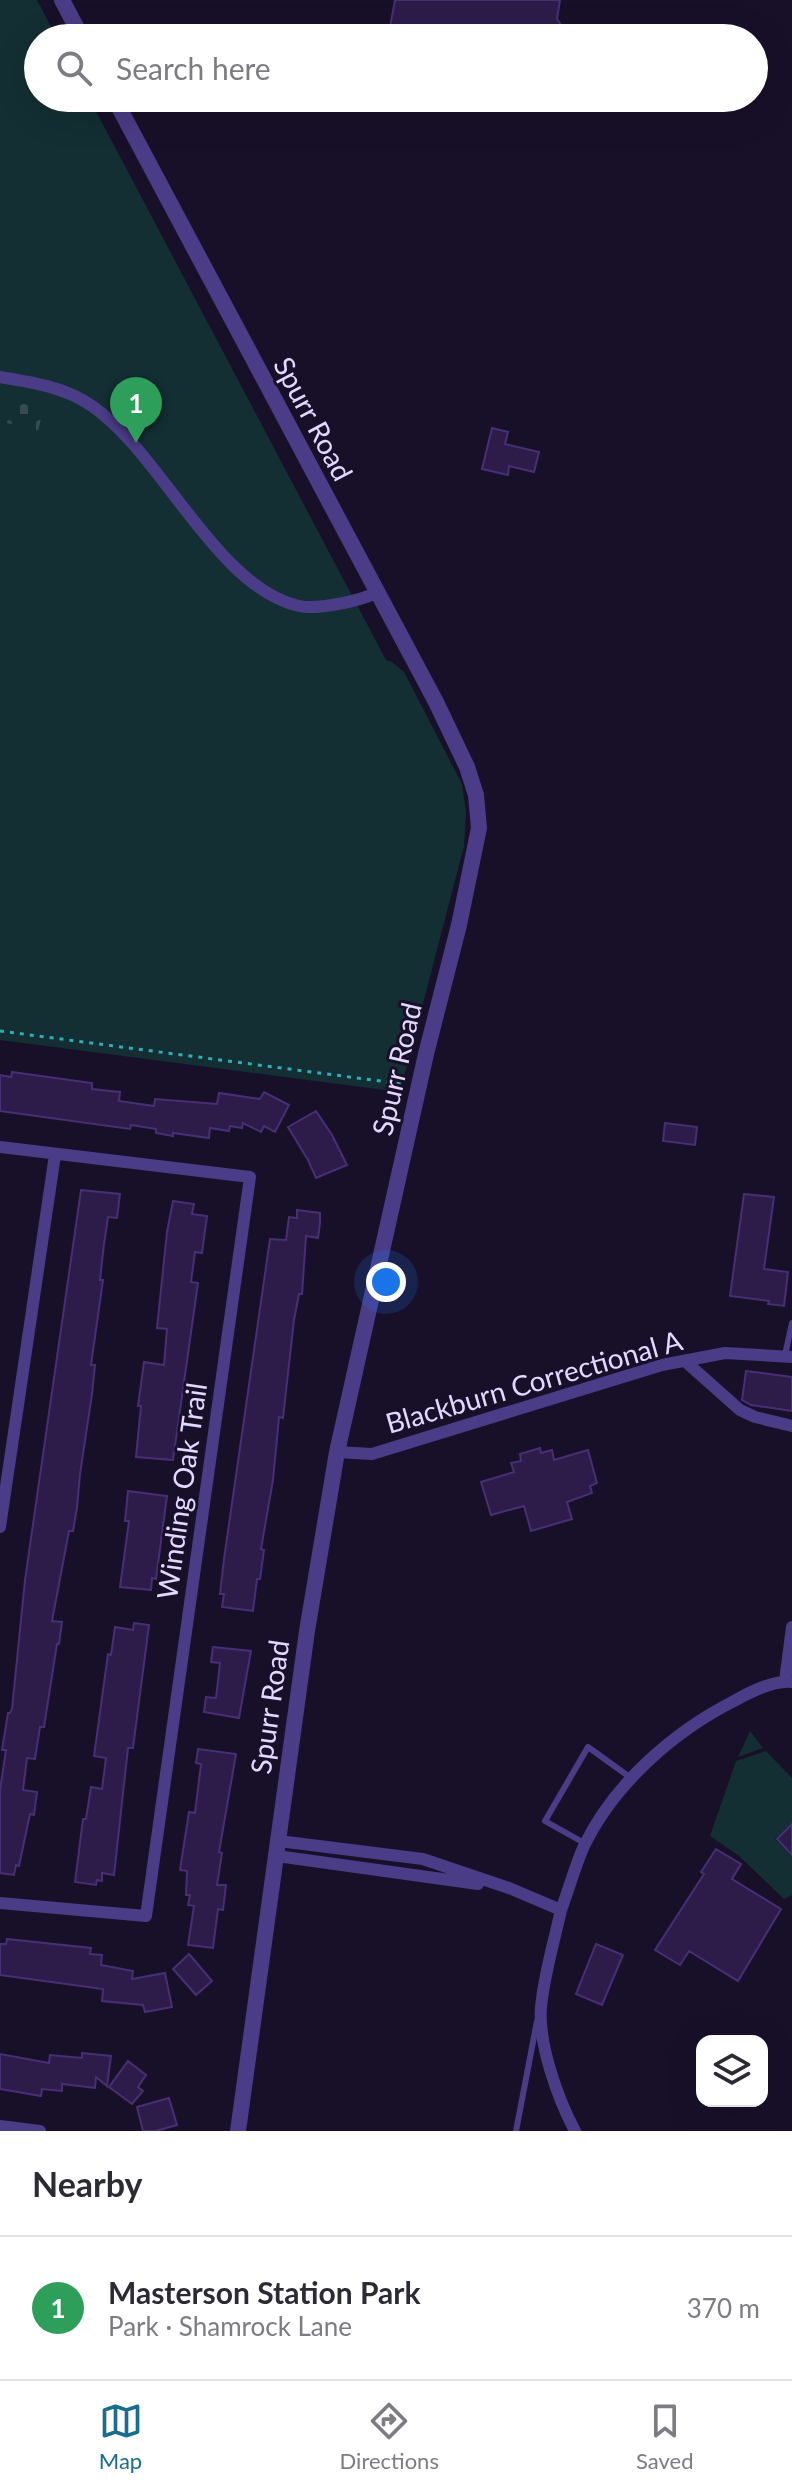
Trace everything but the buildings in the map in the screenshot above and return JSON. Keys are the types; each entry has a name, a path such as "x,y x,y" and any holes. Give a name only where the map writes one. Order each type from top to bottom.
{"street":[{"path":"62,0 75,24"},
{"name":"Spurr Road","path":"121,112 436,702 467,767 479,811 479,828 459,925 419,1086 337,1452 307,1631 238,2131"},
{"path":"0,377 75,395 110,420 227,559 266,592 300,606 332,605 376,593"},
{"name":"Winding Oak Trail","path":"0,1147 250,1177 146,1916 0,1903"},
{"path":"0,1527 55,1155"},
{"name":"Blackburn Correctional A","path":"337,1452 372,1454 662,1365 725,1353 788,1356"},
{"path":"686,1362 740,1410 792,1426"},
{"path":"575,2131 555,2085 541,2010 561,1910 586,1844 604,1813 632,1779 684,1731 750,1692 789,1682 792,1627"},
{"path":"278,1849 423,1859 509,1888 561,1910"},
{"path":"0,2126 40,2131"}],"lane":[{"path":"788,1356 792,1323"},
{"path":"586,1844 545,1821 588,1747 632,1779"},
{"path":"516,2131 533,2033 541,2010"}],"path":[{"path":"0,1031 419,1086"}],"green space":[{"path":"0,0 37,0 50,24 24,24 24,112 96,112 386,660 404,672 462,784 466,812 464,846 400,1092 0,1040"},
{"path":"12,399 44,406 38,431 7,423"},
{"path":"750,1731 763,1748 738,1757"},
{"path":"766,1751 792,1778 792,1823 775,1839 792,1857 792,1895 784,1899 738,1855 710,1836 736,1761"}],"place":[{"name":"Masterson Station Park","path":"136,443"}]}
